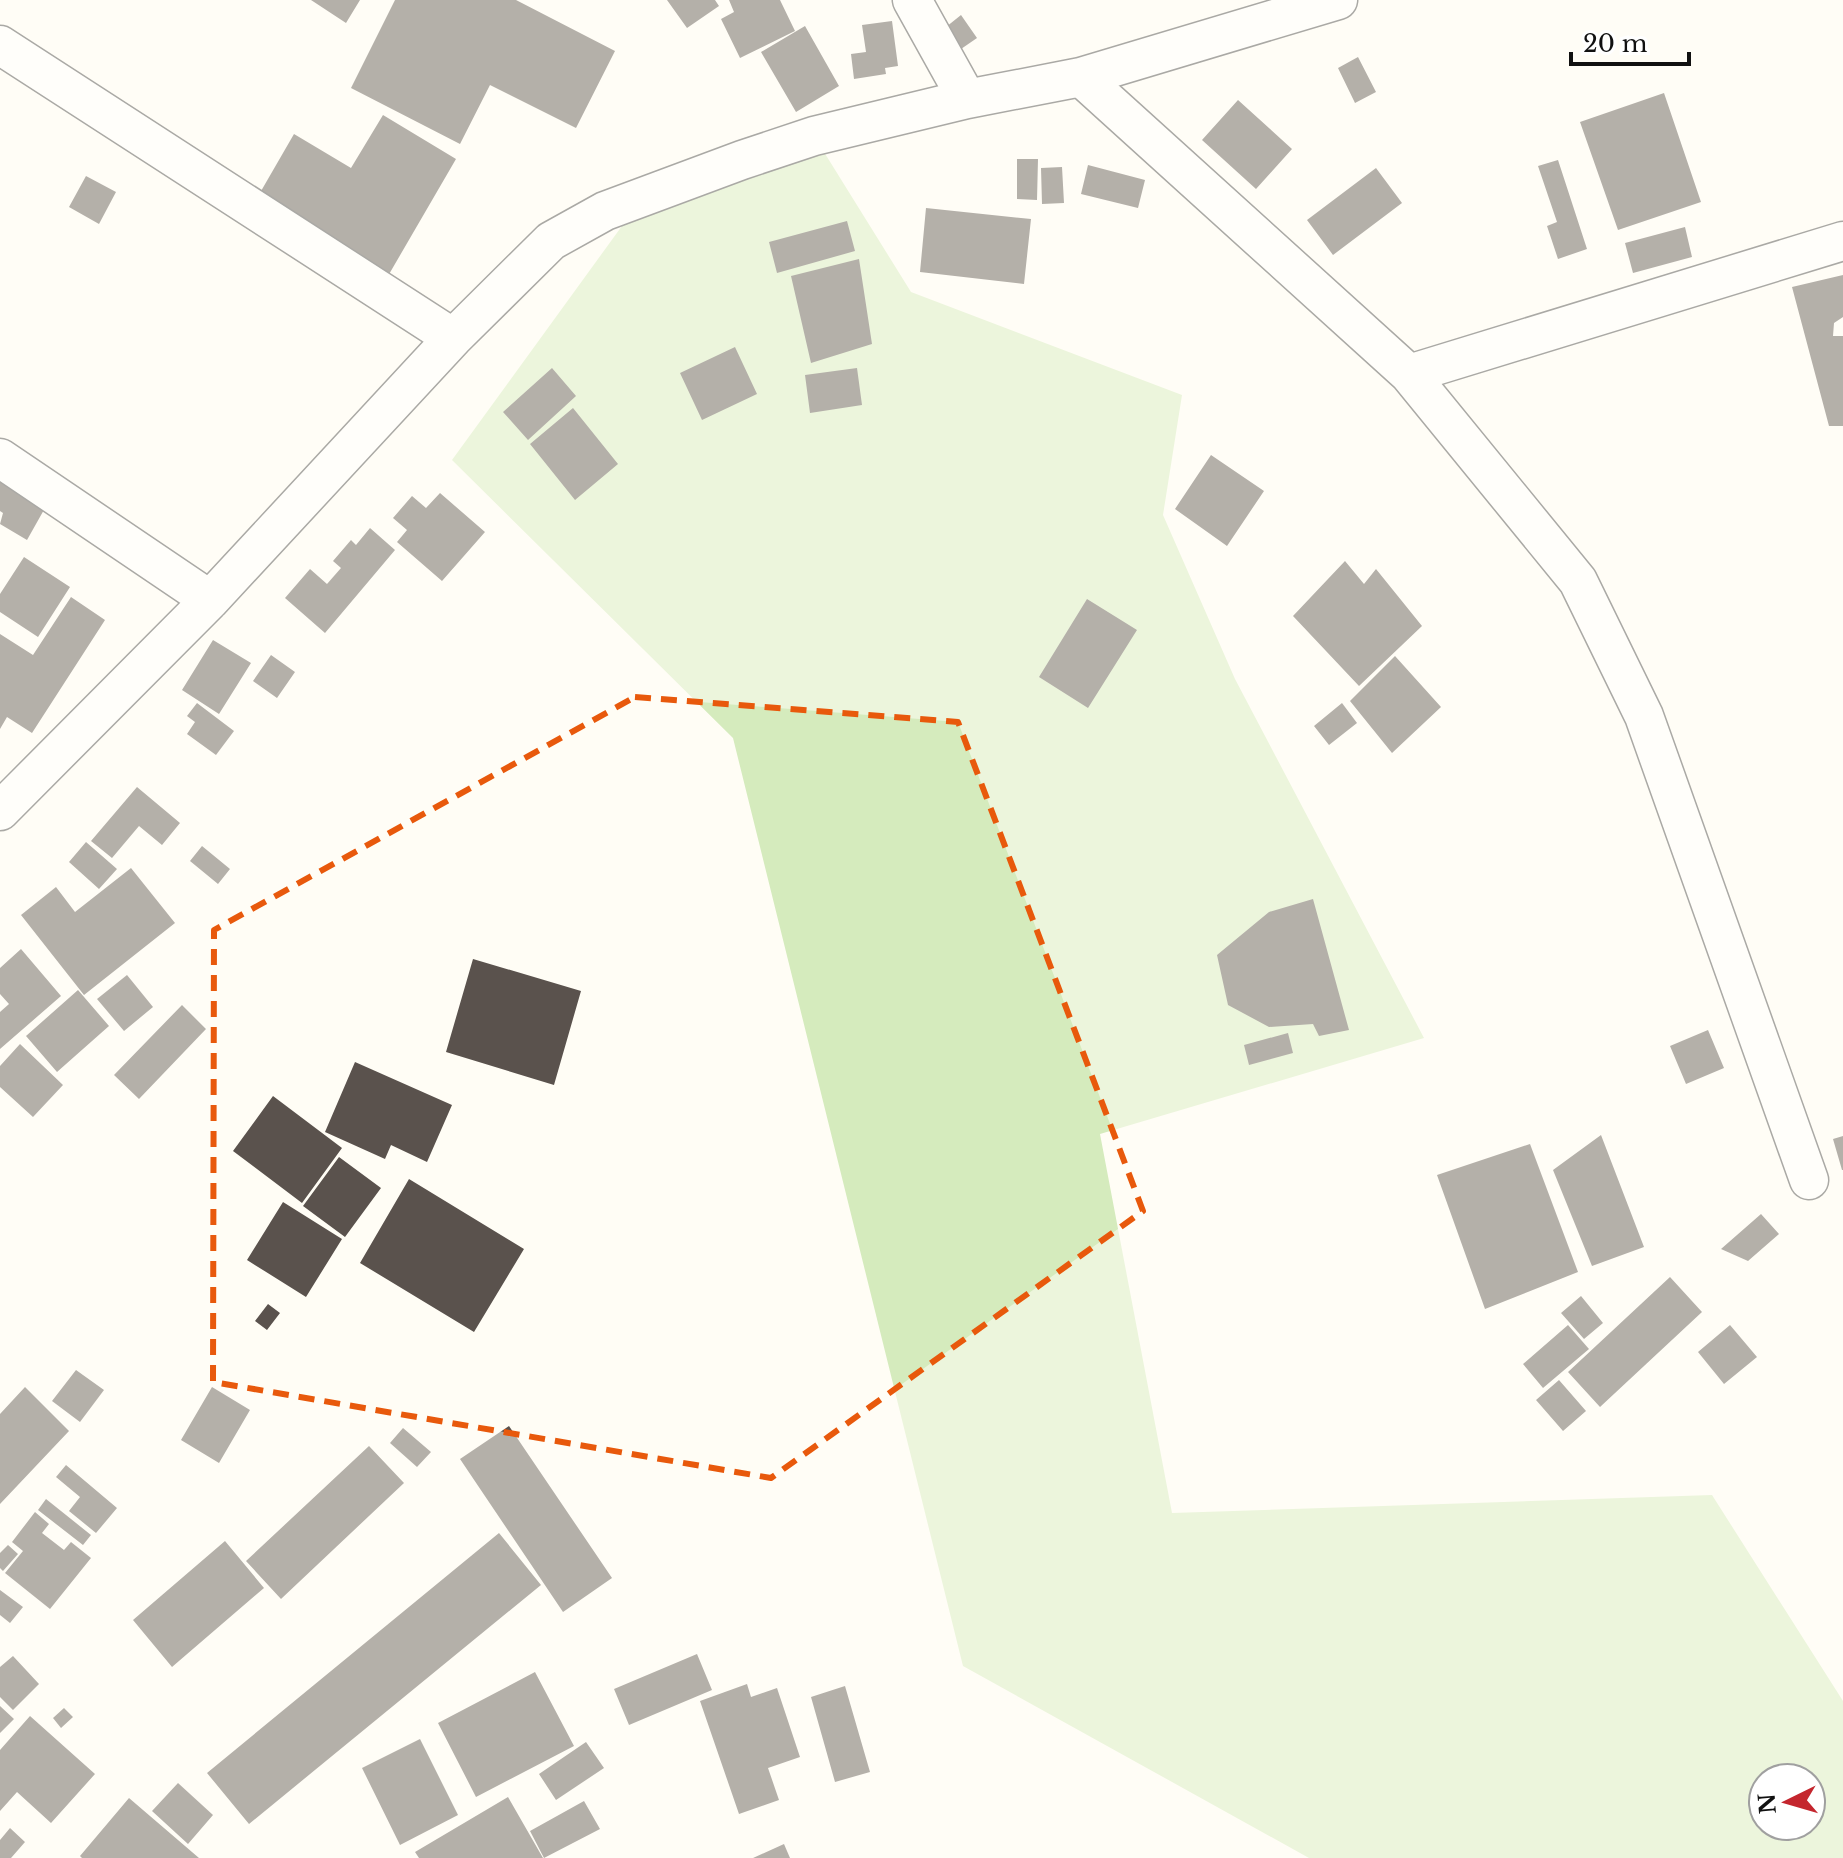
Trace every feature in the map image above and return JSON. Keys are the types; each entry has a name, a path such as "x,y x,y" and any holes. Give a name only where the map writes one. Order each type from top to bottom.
{"street":[{"path":"912,0 967,99"},
{"path":"0,811 210,600 453,338 551,241 605,211 814,136 967,99 1081,77 1338,0"},
{"path":"0,45 453,338"},
{"path":"1081,77 1409,374 1578,581 1644,716 1809,1180"},
{"path":"1409,374 1843,241"},
{"path":"0,458 210,600"}],"highlighted area":[{"path":"635,697 958,722 1143,1211 771,1478 213,1382 214,930"}],"green space":[{"path":"814,136 911,292 1182,395 1163,515 1235,679 1424,1038 1100,1134 1172,1513 1712,1495 1843,1701 1843,1858 1309,1858 963,1666 733,738 452,460 659,175"}],"building":[{"path":"311,0 360,0 346,23"},
{"path":"395,0 516,0 615,51 576,128 490,85 460,144 351,88"},
{"path":"667,0 715,0 719,6 687,28"},
{"path":"729,0 780,0 795,31 740,58 721,19 734,12"},
{"path":"961,15 977,38 961,49 946,27"},
{"path":"892,21 898,66 885,68 886,74 854,79 851,54 866,52 862,25"},
{"path":"805,26 839,86 796,112 761,52"},
{"path":"1358,57 1376,92 1355,103 1338,68"},
{"path":"1664,93 1701,202 1618,230 1580,122"},
{"path":"1238,100 1292,149 1256,189 1202,140"},
{"path":"383,115 456,159 388,276 257,198 294,134 351,168"},
{"path":"1017,159 1038,159 1037,200 1017,199"},
{"path":"1558,160 1587,249 1558,259 1547,226 1557,222 1538,166"},
{"path":"1088,165 1145,180 1138,208 1081,194"},
{"path":"1062,167 1064,203 1042,204 1041,168"},
{"path":"1376,168 1402,203 1333,255 1307,220"},
{"path":"86,176 116,192 99,224 69,207"},
{"path":"926,208 1031,219 1024,284 920,272"},
{"path":"847,221 855,251 777,273 769,242"},
{"path":"1685,227 1692,257 1633,273 1625,243"},
{"path":"859,259 872,344 811,363 791,276"},
{"path":"1843,275 1843,317 1834,323 1833,336 1843,336 1843,426 1829,426 1792,287"},
{"path":"735,347 757,394 702,420 680,373"},
{"path":"552,368 576,396 528,440 503,412"},
{"path":"857,368 862,405 810,413 805,375"},
{"path":"573,408 618,464 575,500 530,444"},
{"path":"1211,455 1264,491 1227,546 1175,509"},
{"path":"0,482 45,508 27,540 0,524 3,513 0,511"},
{"path":"440,493 485,532 442,581 397,542 407,530 393,518 412,496 426,508"},
{"path":"370,528 395,550 325,633 285,598 310,569 327,584 341,568 333,561 351,540 356,545"},
{"path":"24,557 70,587 38,637 0,612 0,594"},
{"path":"1345,561 1364,584 1376,569 1422,626 1359,686 1293,616"},
{"path":"71,597 105,620 32,733 7,717 0,729 0,634 33,655"},
{"path":"1087,599 1137,630 1088,708 1039,677"},
{"path":"213,640 251,663 219,714 182,690"},
{"path":"271,655 295,672 277,698 253,681"},
{"path":"1395,656 1441,707 1392,753 1350,701"},
{"path":"197,703 234,731 216,755 187,734 195,722 187,716"},
{"path":"1342,703 1357,723 1329,745 1314,726"},
{"path":"137,787 180,823 162,845 139,826 112,858 91,841"},
{"path":"86,842 117,869 99,889 69,862"},
{"path":"202,846 230,869 218,884 190,861"},
{"path":"131,868 175,923 84,995 21,915 56,887 75,912"},
{"path":"1313,899 1349,1030 1319,1036 1313,1024 1269,1027 1228,1005 1217,955 1269,912"},
{"path":"21,949 61,996 0,1049 0,1012 9,1004 0,994 0,968"},
{"path":"473,959 581,991 554,1085 446,1052"},
{"path":"127,975 153,1007 124,1031 97,999"},
{"path":"78,990 109,1026 57,1072 26,1036"},
{"path":"182,1005 206,1029 139,1099 114,1075"},
{"path":"1708,1030 1724,1068 1686,1084 1670,1046"},
{"path":"1288,1033 1293,1053 1249,1065 1244,1045"},
{"path":"20,1044 63,1085 33,1117 0,1087 0,1066"},
{"path":"355,1062 452,1105 427,1162 391,1145 385,1159 325,1132"},
{"path":"273,1096 342,1148 302,1203 233,1151"},
{"path":"1601,1135 1644,1247 1592,1266 1553,1170"},
{"path":"1843,1136 1843,1170 1842,1170 1833,1139"},
{"path":"1530,1144 1578,1272 1485,1309 1437,1175"},
{"path":"339,1157 381,1188 345,1237 303,1206"},
{"path":"409,1179 524,1249 474,1332 360,1263"},
{"path":"283,1202 342,1239 306,1297 247,1260"},
{"path":"1761,1214 1779,1234 1748,1261 1721,1249"},
{"path":"1670,1277 1702,1312 1600,1407 1568,1372"},
{"path":"1581,1296 1603,1323 1584,1339 1561,1313"},
{"path":"268,1304 280,1313 267,1330 255,1321"},
{"path":"1568,1325 1589,1349 1543,1388 1523,1364"},
{"path":"1730,1325 1757,1357 1724,1384 1698,1352"},
{"path":"76,1370 104,1390 80,1422 52,1401"},
{"path":"1559,1380 1586,1411 1563,1431 1536,1400"},
{"path":"25,1387 69,1431 0,1504 0,1414"},
{"path":"212,1387 250,1410 219,1463 181,1440"},
{"path":"509,1426 612,1578 563,1612 460,1459"},
{"path":"403,1428 431,1452 417,1467 390,1443"},
{"path":"369,1446 404,1483 281,1599 246,1561"},
{"path":"66,1465 117,1508 96,1533 69,1511 80,1497 56,1477"},
{"path":"46,1499 91,1535 83,1545 38,1510"},
{"path":"35,1512 49,1524 42,1533 64,1550 71,1542 91,1558 50,1609 5,1573 23,1551 12,1542"},
{"path":"499,1533 541,1585 249,1824 207,1773"},
{"path":"225,1541 264,1588 172,1667 133,1620"},
{"path":"8,1545 18,1554 3,1571 0,1568 0,1553"},
{"path":"0,1590 23,1607 10,1623 0,1615"},
{"path":"697,1654 712,1690 629,1725 614,1689"},
{"path":"13,1656 39,1684 13,1710 0,1697 0,1667"},
{"path":"535,1672 574,1746 476,1797 438,1723"},
{"path":"747,1684 751,1697 777,1688 800,1757 768,1768 779,1800 739,1814 700,1701"},
{"path":"845,1686 870,1772 835,1782 811,1697"},
{"path":"0,1706 14,1719 0,1733"},
{"path":"64,1708 73,1717 61,1728 53,1718"},
{"path":"30,1716 95,1774 51,1823 17,1792 0,1811 0,1750"},
{"path":"420,1739 458,1815 400,1845 362,1768"},
{"path":"586,1742 604,1768 556,1800 539,1774"},
{"path":"178,1783 213,1815 188,1844 152,1811"},
{"path":"508,1797 543,1858 419,1858 415,1852"},
{"path":"129,1798 199,1858 82,1858 80,1856"},
{"path":"584,1801 600,1829 544,1858 530,1831"},
{"path":"10,1828 25,1842 11,1858 0,1858 0,1840"},
{"path":"784,1844 790,1858 753,1858"}]}
